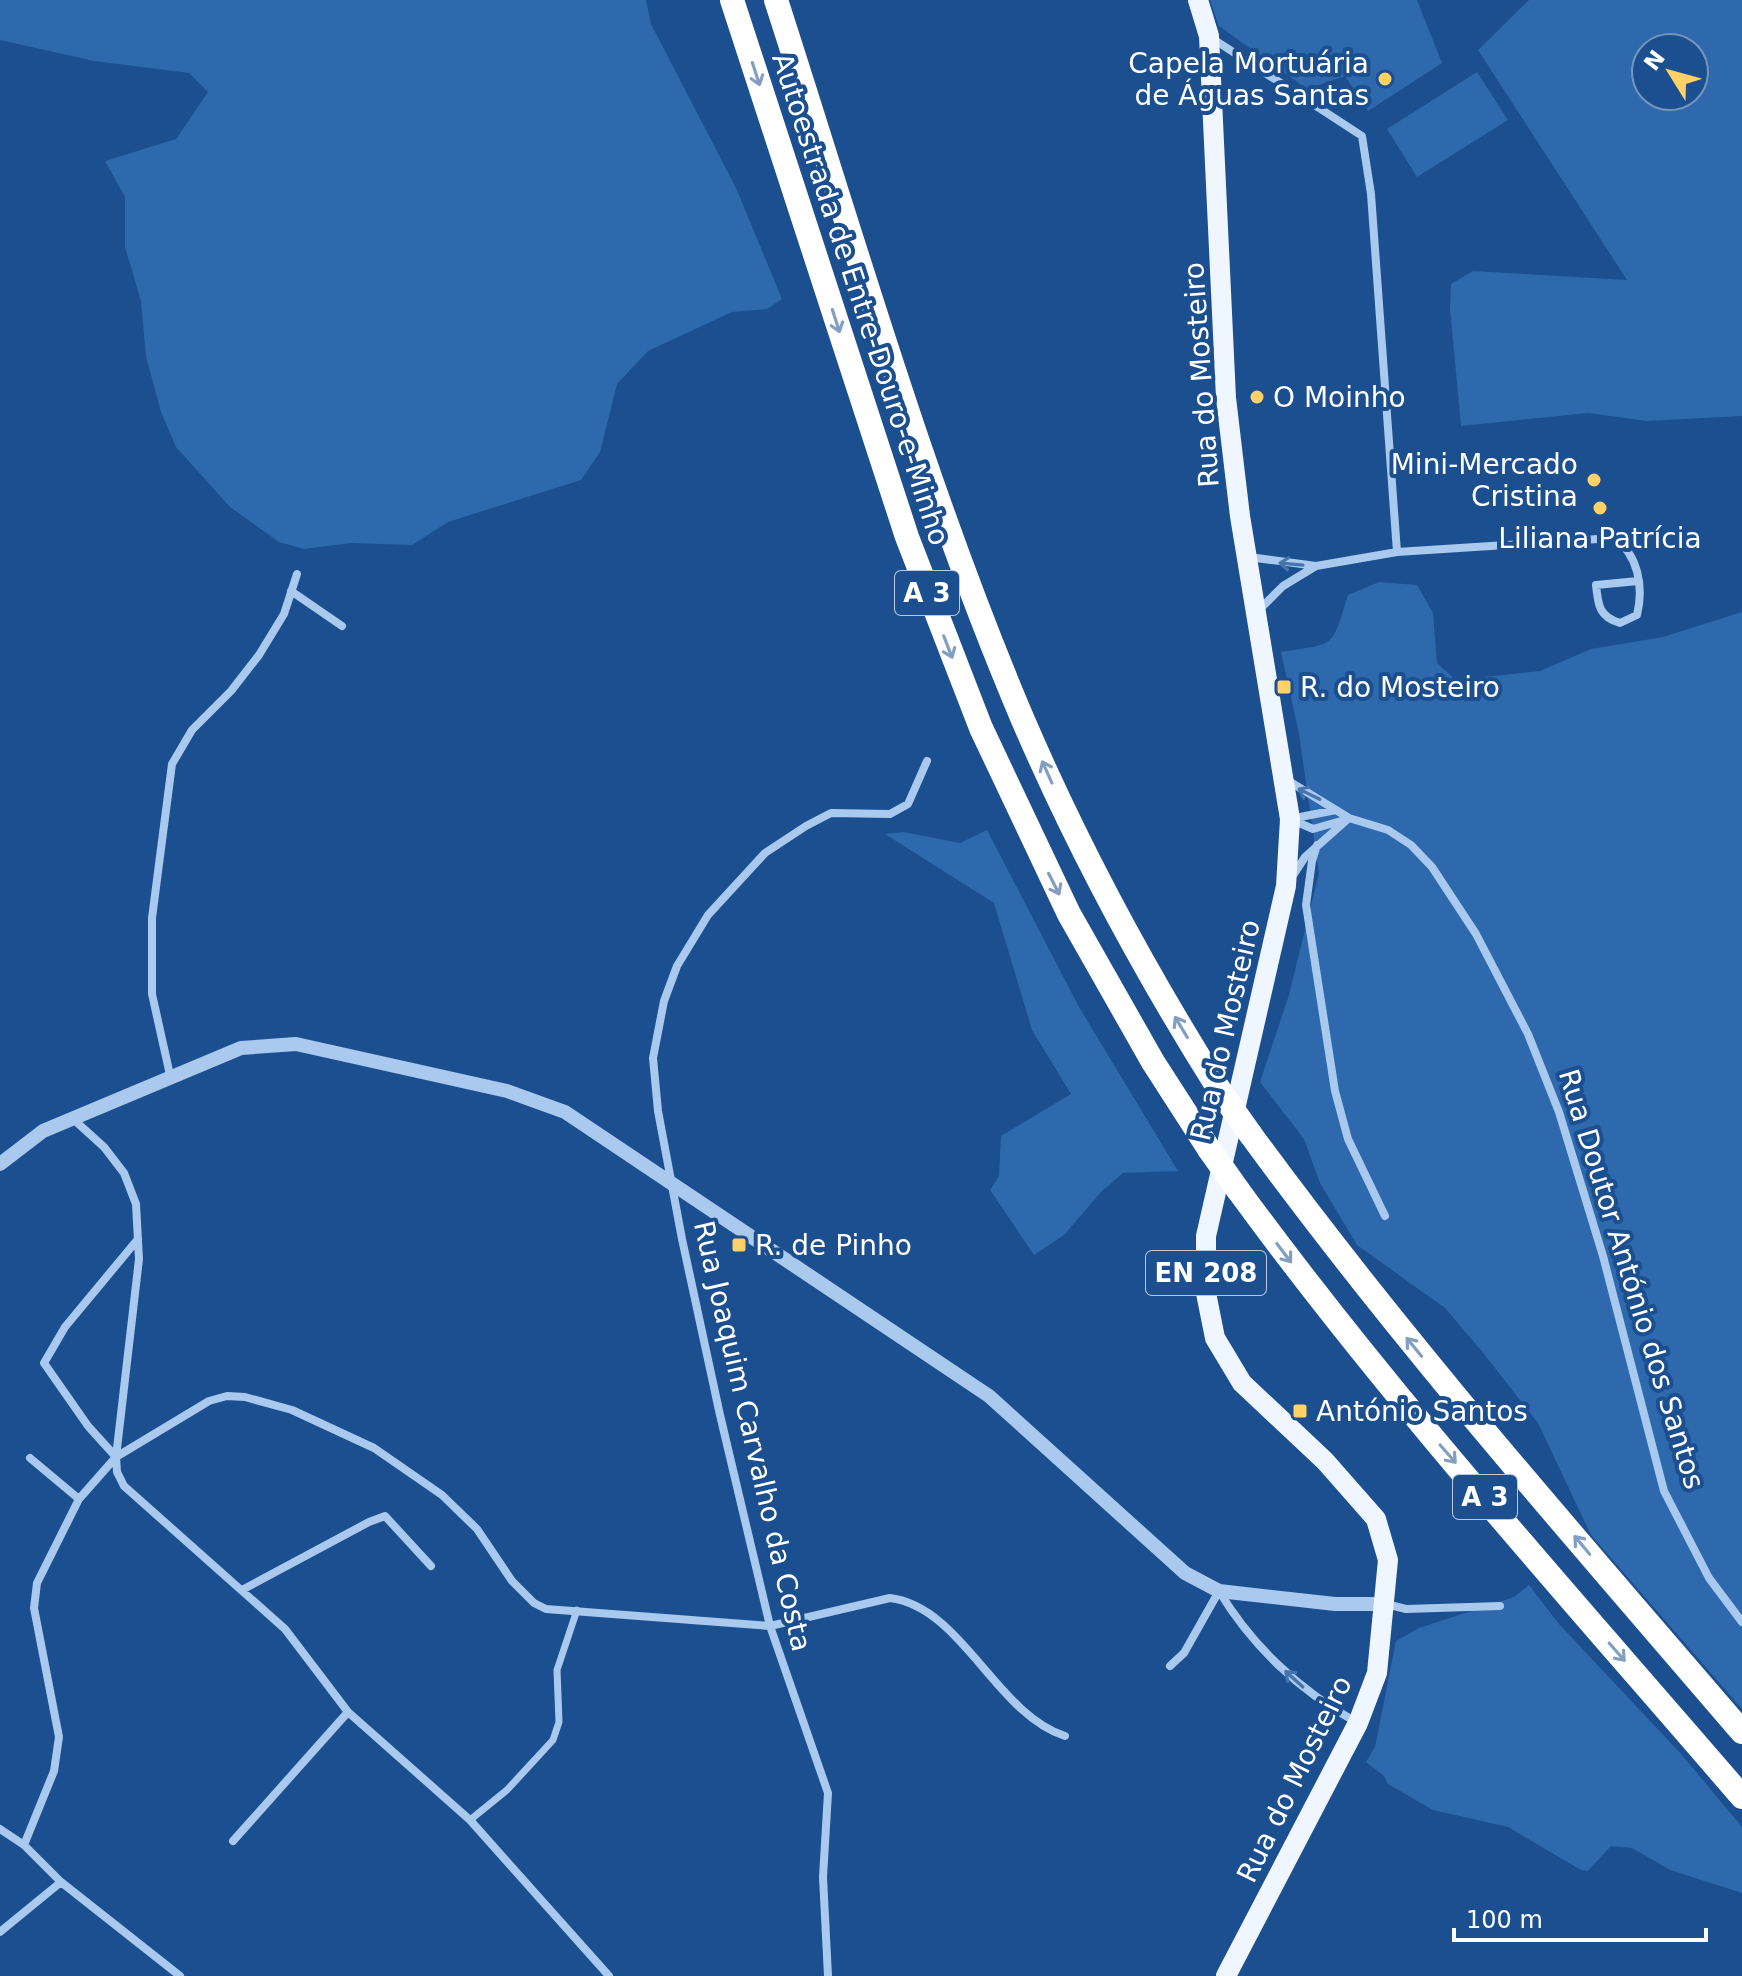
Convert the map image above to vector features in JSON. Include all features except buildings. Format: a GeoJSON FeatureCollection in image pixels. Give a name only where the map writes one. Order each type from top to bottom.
{"type":"FeatureCollection","features":[{"type":"Feature","properties":{"kind":"highway","name":"Autoestrada de Entre-Douro-e-Minho"},"geometry":{"type":"LineString","coordinates":[[732,0],[907,537],[975,716],[1069,914],[1153,1062],[1209,1149],[1308,1285],[1416,1417],[1742,1797]]}},
{"type":"Feature","properties":{"kind":"highway","name":"Autoestrada de Entre-Douro-e-Minho"},"geometry":{"type":"LineString","coordinates":[[776,0],[917,432],[1001,667],[1087,856],[1144,966],[1222,1094],[1334,1248],[1441,1381],[1742,1732]]}},
{"type":"Feature","properties":{"kind":"main road","name":"Rua do Mosteiro"},"geometry":{"type":"LineString","coordinates":[[1198,0],[1209,36],[1226,398],[1247,557],[1290,819],[1286,886],[1206,1236],[1206,1293],[1215,1338],[1242,1383],[1325,1461],[1376,1519],[1388,1560],[1377,1673],[1358,1723],[1226,1976]]}},
{"type":"Feature","properties":{"kind":"street"},"geometry":{"type":"LineString","coordinates":[[1209,36],[1358,130],[1368,161],[1397,552]]}},
{"type":"Feature","properties":{"kind":"street"},"geometry":{"type":"LineString","coordinates":[[1247,557],[1316,566],[1397,552],[1614,538],[1633,557],[1638,581],[1641,598],[1637,615],[1620,623],[1604,616],[1598,609],[1596,585],[1638,581]]}},
{"type":"Feature","properties":{"kind":"street"},"geometry":{"type":"LineString","coordinates":[[1257,613],[1283,586],[1316,566]]}},
{"type":"Feature","properties":{"kind":"street"},"geometry":{"type":"LineString","coordinates":[[170,1075],[152,994],[152,918],[172,764],[192,730],[231,691],[259,655],[284,614],[297,574]]}},
{"type":"Feature","properties":{"kind":"street"},"geometry":{"type":"LineString","coordinates":[[291,591],[342,626]]}},
{"type":"Feature","properties":{"kind":"street","name":"Rua Joaquim Carvalho da Costa"},"geometry":{"type":"LineString","coordinates":[[828,1976],[823,1877],[828,1793],[770,1626],[720,1415],[658,1111],[653,1058],[664,1001],[684,953],[708,915],[765,853],[831,813],[890,814],[908,804],[917,791],[927,761]]}},
{"type":"Feature","properties":{"kind":"street","name":"Rua Doutor António dos Santos"},"geometry":{"type":"LineString","coordinates":[[1283,777],[1349,818],[1388,830],[1411,845],[1432,867],[1476,934],[1528,1034],[1559,1112],[1603,1256],[1664,1491],[1709,1578],[1742,1622]]}},
{"type":"Feature","properties":{"kind":"street"},"geometry":{"type":"LineString","coordinates":[[1290,819],[1336,810]]}},
{"type":"Feature","properties":{"kind":"street"},"geometry":{"type":"LineString","coordinates":[[1290,819],[1313,829],[1349,818]]}},
{"type":"Feature","properties":{"kind":"street"},"geometry":{"type":"LineString","coordinates":[[1286,886],[1317,845],[1349,818]]}},
{"type":"Feature","properties":{"kind":"street"},"geometry":{"type":"LineString","coordinates":[[1317,845],[1306,905],[1335,1091],[1348,1139],[1385,1216]]}},
{"type":"Feature","properties":{"kind":"street"},"geometry":{"type":"LineString","coordinates":[[0,1164],[43,1131],[71,1117],[241,1048],[296,1044],[507,1091],[565,1112],[989,1396],[1185,1573],[1219,1591],[1335,1604],[1385,1604],[1406,1609],[1500,1606]]}},
{"type":"Feature","properties":{"kind":"street"},"geometry":{"type":"LineString","coordinates":[[71,1117],[104,1147],[124,1173],[136,1204],[139,1259],[116,1457],[117,1472],[124,1486],[285,1629],[348,1712],[470,1820],[609,1976]]}},
{"type":"Feature","properties":{"kind":"street"},"geometry":{"type":"LineString","coordinates":[[116,1457],[88,1426],[44,1363],[65,1327],[138,1239]]}},
{"type":"Feature","properties":{"kind":"street"},"geometry":{"type":"LineString","coordinates":[[24,1845],[54,1771],[59,1737],[34,1608],[37,1583],[79,1499],[116,1457],[218,1398],[245,1397],[292,1410],[374,1448],[442,1495],[477,1529],[512,1581],[534,1603],[546,1609],[770,1626],[890,1598],[909,1600],[926,1609],[1010,1696],[1051,1731],[1065,1736]]}},
{"type":"Feature","properties":{"kind":"street"},"geometry":{"type":"LineString","coordinates":[[30,1458],[79,1499]]}},
{"type":"Feature","properties":{"kind":"street"},"geometry":{"type":"LineString","coordinates":[[242,1590],[385,1516],[431,1566]]}},
{"type":"Feature","properties":{"kind":"street"},"geometry":{"type":"LineString","coordinates":[[1170,1666],[1184,1653],[1219,1591]]}},
{"type":"Feature","properties":{"kind":"street"},"geometry":{"type":"LineString","coordinates":[[1219,1591],[1237,1621],[1279,1665],[1321,1703],[1358,1723]]}},
{"type":"Feature","properties":{"kind":"street"},"geometry":{"type":"LineString","coordinates":[[470,1820],[507,1790],[553,1740],[559,1722],[557,1670],[577,1610]]}},
{"type":"Feature","properties":{"kind":"street"},"geometry":{"type":"LineString","coordinates":[[233,1841],[348,1712]]}},
{"type":"Feature","properties":{"kind":"street"},"geometry":{"type":"LineString","coordinates":[[0,1829],[24,1845],[61,1882],[180,1976]]}},
{"type":"Feature","properties":{"kind":"street"},"geometry":{"type":"LineString","coordinates":[[0,1932],[61,1882]]}},
{"type":"Feature","properties":{"kind":"shaded area"},"geometry":{"type":"Polygon","coordinates":[[[0,0],[646,0],[651,24],[736,188],[782,299],[767,309],[732,312],[648,351],[617,384],[600,452],[581,480],[448,522],[412,545],[351,543],[304,549],[279,542],[230,507],[176,447],[161,412],[146,356],[141,301],[125,247],[125,197],[105,161],[176,139],[208,92],[189,73],[94,61],[0,40],[0,0]]]}},
{"type":"Feature","properties":{"kind":"shaded area"},"geometry":{"type":"Polygon","coordinates":[[[1210,0],[1417,0],[1442,63],[1368,111],[1345,76],[1307,89],[1219,26],[1210,0]]]}},
{"type":"Feature","properties":{"kind":"shaded area"},"geometry":{"type":"Polygon","coordinates":[[[1529,0],[1742,0],[1742,416],[1647,421],[1588,413],[1461,426],[1450,308],[1451,284],[1473,271],[1627,280],[1478,50],[1529,0]]]}},
{"type":"Feature","properties":{"kind":"shaded area"},"geometry":{"type":"Polygon","coordinates":[[[1477,72],[1508,120],[1417,177],[1387,129],[1477,72]]]}},
{"type":"Feature","properties":{"kind":"shaded area"},"geometry":{"type":"Polygon","coordinates":[[[1379,582],[1417,585],[1433,613],[1437,663],[1456,680],[1540,671],[1591,649],[1663,637],[1742,612],[1742,1709],[1591,1535],[1538,1423],[1484,1354],[1445,1308],[1357,1245],[1320,1183],[1304,1139],[1260,1082],[1289,995],[1319,873],[1299,734],[1281,652],[1313,647],[1329,640],[1338,625],[1348,595],[1379,582]]]}},
{"type":"Feature","properties":{"kind":"shaded area"},"geometry":{"type":"Polygon","coordinates":[[[987,830],[1079,1007],[1178,1171],[1123,1173],[1101,1192],[1064,1235],[1034,1255],[990,1190],[999,1176],[1001,1136],[1071,1094],[1032,1030],[994,903],[885,834],[903,832],[960,843],[987,830]]]}},
{"type":"Feature","properties":{"kind":"shaded area"},"geometry":{"type":"Polygon","coordinates":[[[1529,1585],[1559,1624],[1682,1755],[1742,1827],[1742,1893],[1670,1870],[1632,1848],[1611,1846],[1588,1871],[1581,1870],[1508,1827],[1433,1810],[1388,1784],[1384,1776],[1366,1762],[1375,1747],[1396,1641],[1419,1628],[1514,1597],[1529,1585]]]}},
{"type":"Feature","properties":{"kind":"place","name":"Capela Mortuária de Águas Santas"},"geometry":{"type":"Point","coordinates":[1385,79]}},
{"type":"Feature","properties":{"kind":"place","name":"O Moinho"},"geometry":{"type":"Point","coordinates":[1257,397]}},
{"type":"Feature","properties":{"kind":"place","name":"Mini-Mercado Cristina"},"geometry":{"type":"Point","coordinates":[1594,480]}},
{"type":"Feature","properties":{"kind":"place","name":"Liliana Patrícia"},"geometry":{"type":"Point","coordinates":[1600,508]}},
{"type":"Feature","properties":{"kind":"place","name":"R. do Mosteiro"},"geometry":{"type":"Point","coordinates":[1284,687]}},
{"type":"Feature","properties":{"kind":"place","name":"R. de Pinho"},"geometry":{"type":"Point","coordinates":[739,1245]}},
{"type":"Feature","properties":{"kind":"place","name":"António Santos"},"geometry":{"type":"Point","coordinates":[1300,1411]}}]}
